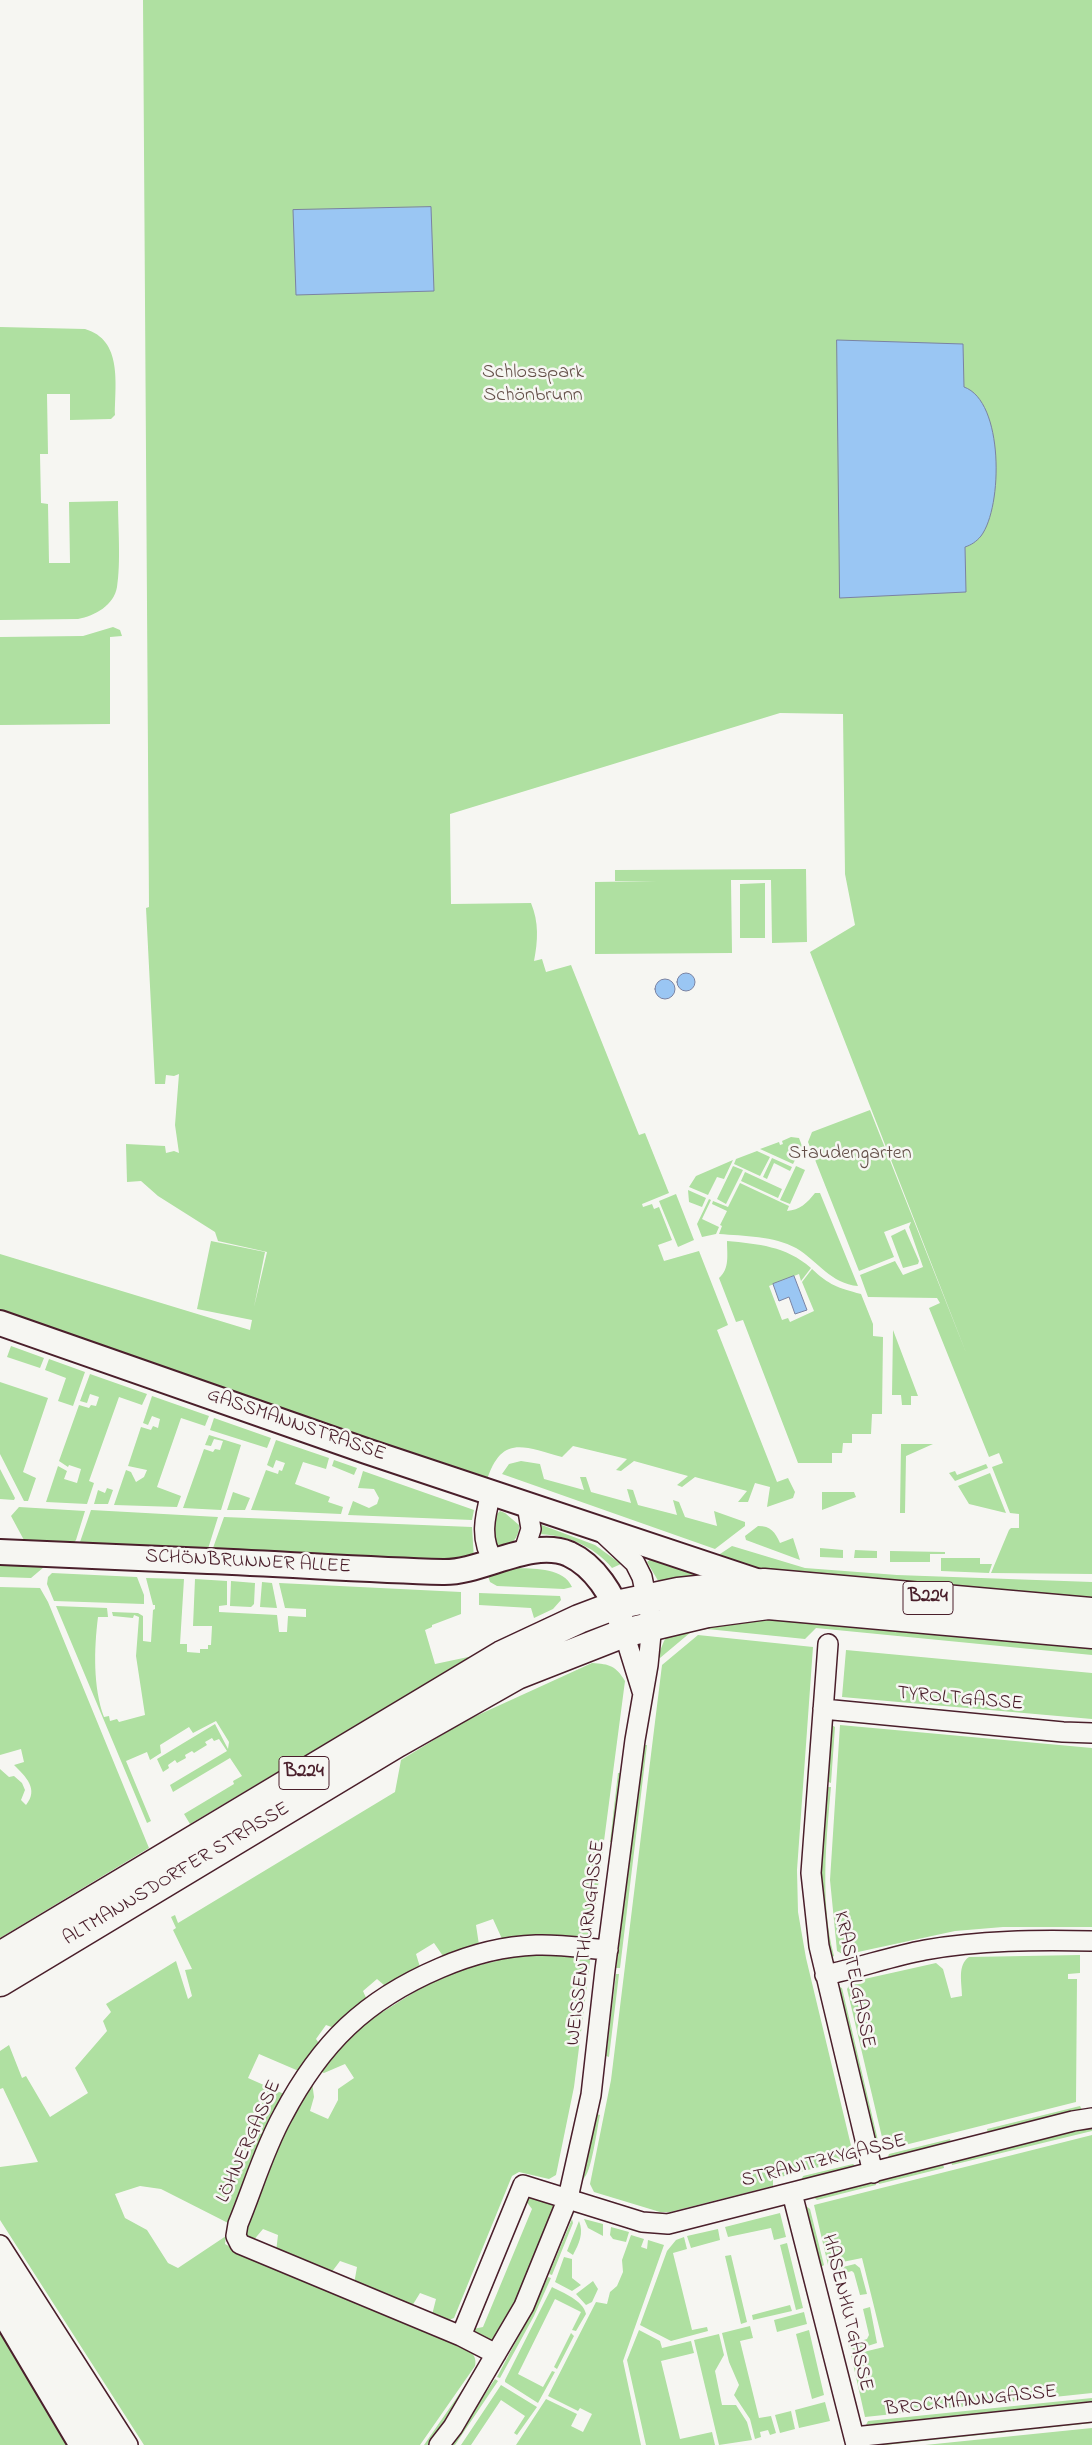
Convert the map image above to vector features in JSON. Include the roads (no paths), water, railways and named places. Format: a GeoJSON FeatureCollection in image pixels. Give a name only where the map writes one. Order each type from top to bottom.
{"type":"FeatureCollection","features":[{"type":"Feature","properties":{"kind":"main road","name":"ALTMANNSDORFER STRASSE"},"geometry":{"type":"LineString","coordinates":[[0,1956],[502,1655],[579,1618],[616,1605],[646,1598],[704,1589],[766,1594]]}},
{"type":"Feature","properties":{"kind":"main road","name":"ALTMANNSDORFER STRASSE"},"geometry":{"type":"LineString","coordinates":[[0,1982],[397,1743],[516,1675],[624,1632],[652,1624],[708,1613],[766,1594]]}},
{"type":"Feature","properties":{"kind":"main road","name":"B224"},"geometry":{"type":"LineString","coordinates":[[766,1594],[1092,1612]]}},
{"type":"Feature","properties":{"kind":"main road","name":"B224"},"geometry":{"type":"LineString","coordinates":[[766,1594],[1092,1634]]}},
{"type":"Feature","properties":{"kind":"main road"},"geometry":{"type":"LineString","coordinates":[[0,2273],[110,2445]]}},
{"type":"Feature","properties":{"kind":"main road"},"geometry":{"type":"LineString","coordinates":[[0,2304],[83,2445]]}},
{"type":"Feature","properties":{"kind":"street","name":"GASSMANNSTRASSE"},"geometry":{"type":"LineString","coordinates":[[0,1323],[366,1452],[593,1527],[766,1594]]}},
{"type":"Feature","properties":{"kind":"street"},"geometry":{"type":"LineString","coordinates":[[491,1493],[484,1529],[485,1540],[494,1561]]}},
{"type":"Feature","properties":{"kind":"street"},"geometry":{"type":"LineString","coordinates":[[523,1554],[531,1529],[527,1505]]}},
{"type":"Feature","properties":{"kind":"street","name":"GASSMANNSTRASSE"},"geometry":{"type":"LineString","coordinates":[[593,1527],[610,1538],[634,1560],[642,1577],[646,1598]]}},
{"type":"Feature","properties":{"kind":"street","name":"SCHÖNBRUNNER ALLEE"},"geometry":{"type":"LineString","coordinates":[[0,1552],[448,1572],[523,1554],[550,1550],[569,1554],[585,1564],[600,1579],[616,1605],[624,1632]]}},
{"type":"Feature","properties":{"kind":"street","name":"WEISSENTHURNGASSE"},"geometry":{"type":"LineString","coordinates":[[439,2445],[453,2427],[524,2306],[568,2198],[591,2094],[608,1950],[648,1666],[652,1624],[646,1598]]}},
{"type":"Feature","properties":{"kind":"street","name":"WEISSENTHURNGASSE"},"geometry":{"type":"LineString","coordinates":[[624,1632],[643,1693]]}},
{"type":"Feature","properties":{"kind":"street","name":"KRASTELGASSE"},"geometry":{"type":"LineString","coordinates":[[828,1644],[811,1873],[819,1946],[873,2173]]}},
{"type":"Feature","properties":{"kind":"street","name":"TYROLTGASSE"},"geometry":{"type":"LineString","coordinates":[[823,1709],[1063,1732],[1092,1733]]}},
{"type":"Feature","properties":{"kind":"street"},"geometry":{"type":"LineString","coordinates":[[825,1975],[951,1946],[1006,1941],[1092,1940]]}},
{"type":"Feature","properties":{"kind":"street","name":"LÖHNERGASSE"},"geometry":{"type":"LineString","coordinates":[[461,2336],[240,2244],[236,2236],[238,2224],[282,2116],[302,2081],[347,2026],[380,1998],[457,1960],[506,1948],[562,1945],[608,1950]]}},
{"type":"Feature","properties":{"kind":"street","name":"STRANITZKYGASSE"},"geometry":{"type":"LineString","coordinates":[[461,2336],[523,2185],[642,2222],[668,2224],[1073,2121],[1092,2118]]}},
{"type":"Feature","properties":{"kind":"street","name":"HASENHUTGASSE"},"geometry":{"type":"LineString","coordinates":[[792,2193],[855,2441]]}},
{"type":"Feature","properties":{"kind":"street"},"geometry":{"type":"LineString","coordinates":[[0,2245],[128,2445]]}},
{"type":"Feature","properties":{"kind":"street"},"geometry":{"type":"LineString","coordinates":[[461,2336],[496,2354]]}},
{"type":"Feature","properties":{"kind":"street","name":"BROCKMANNGASSE"},"geometry":{"type":"LineString","coordinates":[[855,2441],[1092,2412]]}},
{"type":"Feature","properties":{"kind":"water"},"geometry":{"type":"Polygon","coordinates":[[[431,207],[434,291],[296,295],[293,210],[431,207]]]}},
{"type":"Feature","properties":{"kind":"water"},"geometry":{"type":"Polygon","coordinates":[[[837,340],[963,344],[964,387],[977,396],[987,412],[993,433],[996,456],[996,480],[988,522],[981,536],[965,547],[966,592],[840,598],[837,340]]]}},
{"type":"Feature","properties":{"kind":"water"},"geometry":{"type":"Polygon","coordinates":[[[686,973],[692,976],[695,982],[692,988],[686,991],[680,988],[677,982],[680,976],[686,973]]]}},
{"type":"Feature","properties":{"kind":"water"},"geometry":{"type":"Polygon","coordinates":[[[665,979],[672,982],[675,989],[672,996],[665,999],[658,996],[655,989],[658,982],[665,979]]]}},
{"type":"Feature","properties":{"kind":"water"},"geometry":{"type":"Polygon","coordinates":[[[794,1276],[807,1310],[795,1314],[789,1297],[779,1301],[773,1284],[794,1276]]]}},
{"type":"Feature","properties":{"kind":"park label","name":"Schlosspark Schönbrunn"},"geometry":{"type":"Point","coordinates":[533,386]}},
{"type":"Feature","properties":{"kind":"park label","name":"Staudengarten"},"geometry":{"type":"Point","coordinates":[850,1155]}}]}
